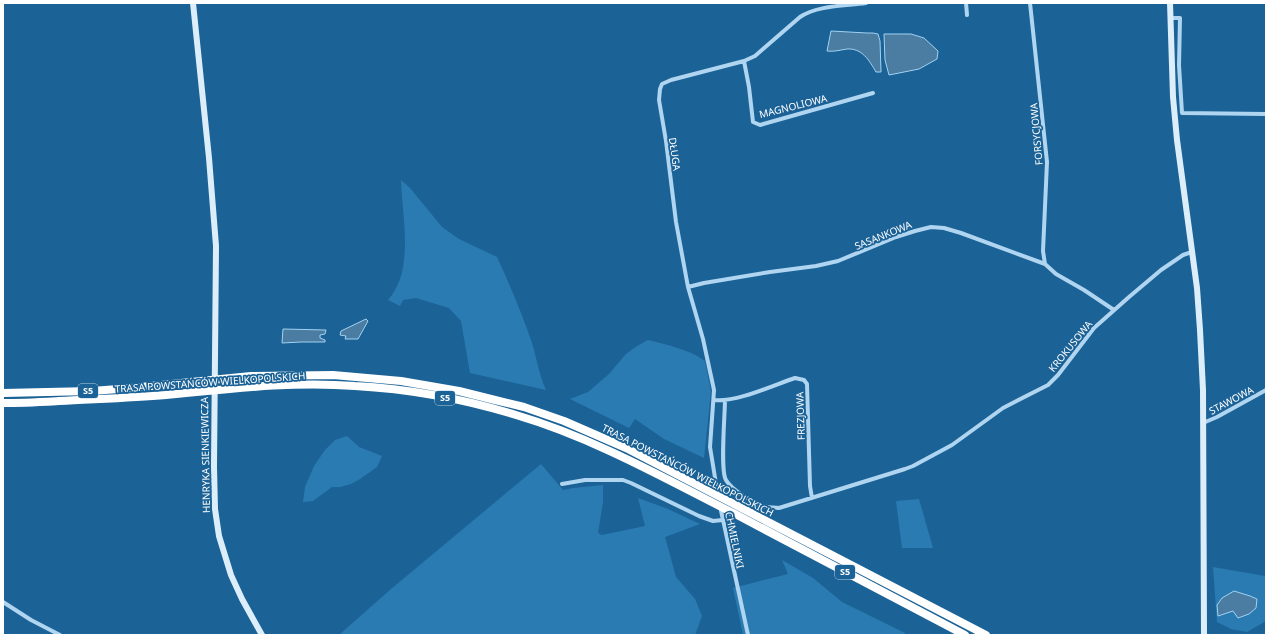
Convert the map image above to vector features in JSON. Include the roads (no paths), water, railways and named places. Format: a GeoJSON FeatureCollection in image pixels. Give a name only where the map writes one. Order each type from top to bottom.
{"type":"FeatureCollection","features":[{"type":"Feature","properties":{"kind":"highway","name":"TRASA POWSTAŃCÓW WIELKOPOLSKICH"},"geometry":{"type":"LineString","coordinates":[[3,393],[92,391],[251,376],[333,374],[431,385],[488,398],[564,421],[626,448],[986,635]]}},
{"type":"Feature","properties":{"kind":"highway","name":"TRASA POWSTAŃCÓW WIELKOPOLSKICH"},"geometry":{"type":"LineString","coordinates":[[3,403],[109,399],[276,385],[307,384],[392,389],[461,401],[516,415],[552,427],[608,450],[708,500],[965,635]]}},
{"type":"Feature","properties":{"kind":"street","name":"HENRYKA SIENKIEWICZA"},"geometry":{"type":"LineString","coordinates":[[193,3],[215,227],[216,290],[214,495],[219,536],[230,575],[262,635]]}},
{"type":"Feature","properties":{"kind":"street","name":"DŁUGA"},"geometry":{"type":"LineString","coordinates":[[710,447],[714,400],[712,373],[688,288],[676,222],[659,100],[660,89],[662,84],[671,80],[744,61],[755,56],[800,17],[808,12],[825,8],[866,3]]}},
{"type":"Feature","properties":{"kind":"street"},"geometry":{"type":"LineString","coordinates":[[966,3],[967,15]]}},
{"type":"Feature","properties":{"kind":"street","name":"FORSYCJOWA"},"geometry":{"type":"LineString","coordinates":[[1030,3],[1047,162],[1043,251],[1045,264]]}},
{"type":"Feature","properties":{"kind":"street"},"geometry":{"type":"LineString","coordinates":[[1170,3],[1173,97],[1200,330],[1203,423],[1204,635]]}},
{"type":"Feature","properties":{"kind":"street"},"geometry":{"type":"LineString","coordinates":[[1170,18],[1180,18],[1179,65],[1182,113],[1266,114]]}},
{"type":"Feature","properties":{"kind":"street","name":"MAGNOLIOWA"},"geometry":{"type":"LineString","coordinates":[[744,61],[753,122],[760,125],[873,93]]}},
{"type":"Feature","properties":{"kind":"street","name":"SASANKOWA"},"geometry":{"type":"LineString","coordinates":[[688,288],[704,283],[816,266],[838,261],[896,237],[931,227],[952,230],[1045,264],[1056,274],[1114,310]]}},
{"type":"Feature","properties":{"kind":"street","name":"KROKUSOWA"},"geometry":{"type":"LineString","coordinates":[[725,400],[723,455],[725,479],[734,490],[766,507],[779,508],[840,488],[905,470],[952,445],[1003,408],[1048,385],[1058,375],[1094,328],[1161,270],[1192,252]]}},
{"type":"Feature","properties":{"kind":"street","name":"FREZJOWA"},"geometry":{"type":"LineString","coordinates":[[714,400],[725,400],[742,396],[795,378],[804,380],[807,384],[810,486],[812,498]]}},
{"type":"Feature","properties":{"kind":"street","name":"STAWOWA"},"geometry":{"type":"LineString","coordinates":[[1203,423],[1266,390]]}},
{"type":"Feature","properties":{"kind":"street","name":"CHMIELNIKI"},"geometry":{"type":"LineString","coordinates":[[710,447],[716,487],[748,635]]}},
{"type":"Feature","properties":{"kind":"street"},"geometry":{"type":"LineString","coordinates":[[562,484],[585,480],[623,480],[699,516],[713,520],[723,520]]}},
{"type":"Feature","properties":{"kind":"street"},"geometry":{"type":"LineString","coordinates":[[3,602],[31,620],[60,635]]}}]}
